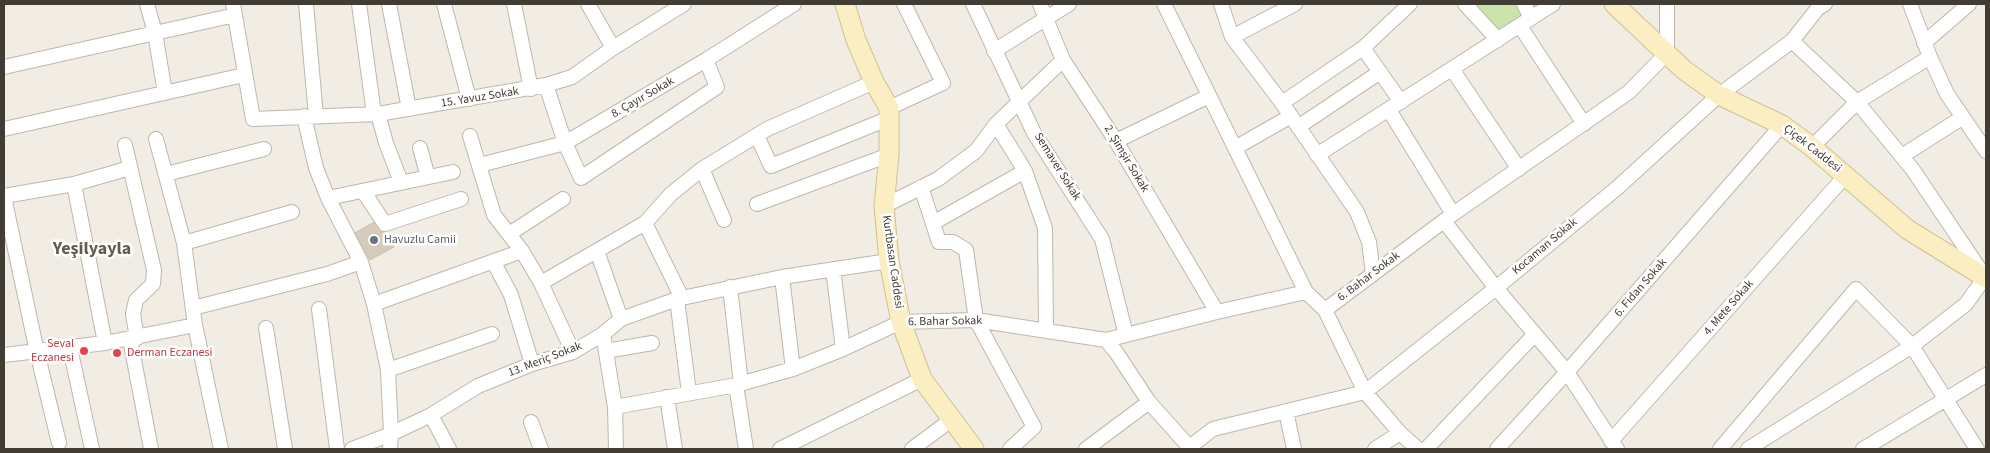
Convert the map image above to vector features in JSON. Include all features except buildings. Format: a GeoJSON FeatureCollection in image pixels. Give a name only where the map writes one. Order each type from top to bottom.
{"type":"FeatureCollection","features":[{"type":"Feature","properties":{"kind":"main road"},"geometry":{"type":"LineString","coordinates":[[845,4],[856,40],[889,113]]}},
{"type":"Feature","properties":{"kind":"main road","name":"Çiçek Caddesi"},"geometry":{"type":"LineString","coordinates":[[1614,4],[1684,70],[1719,95],[1782,125],[1846,175],[1907,228],[1986,278]]}},
{"type":"Feature","properties":{"kind":"main road","name":"Kurtbasan Caddesi"},"geometry":{"type":"LineString","coordinates":[[889,113],[884,206],[890,261],[901,322],[922,379],[974,449]]}},
{"type":"Feature","properties":{"kind":"street"},"geometry":{"type":"LineString","coordinates":[[147,4],[155,33],[165,93]]}},
{"type":"Feature","properties":{"kind":"street"},"geometry":{"type":"LineString","coordinates":[[306,4],[310,116],[316,168],[328,198],[361,262],[374,304],[388,370],[390,449]]}},
{"type":"Feature","properties":{"kind":"street"},"geometry":{"type":"LineString","coordinates":[[359,4],[376,114],[401,182]]}},
{"type":"Feature","properties":{"kind":"street"},"geometry":{"type":"LineString","coordinates":[[388,4],[409,109]]}},
{"type":"Feature","properties":{"kind":"street"},"geometry":{"type":"LineString","coordinates":[[444,4],[469,99]]}},
{"type":"Feature","properties":{"kind":"street"},"geometry":{"type":"LineString","coordinates":[[514,4],[531,89]]}},
{"type":"Feature","properties":{"kind":"street"},"geometry":{"type":"LineString","coordinates":[[588,4],[613,48]]}},
{"type":"Feature","properties":{"kind":"street","name":"15. Yavuz Sokak"},"geometry":{"type":"LineString","coordinates":[[244,75],[253,119],[376,114],[409,109],[531,89],[572,77],[613,48],[684,4]]}},
{"type":"Feature","properties":{"kind":"street","name":"8. Çayır Sokak"},"geometry":{"type":"LineString","coordinates":[[480,165],[566,143],[706,60],[794,4]]}},
{"type":"Feature","properties":{"kind":"street"},"geometry":{"type":"LineString","coordinates":[[757,136],[771,166],[889,113],[943,83],[904,4]]}},
{"type":"Feature","properties":{"kind":"street","name":"Semaver Sokak"},"geometry":{"type":"LineString","coordinates":[[973,4],[1034,133],[1102,239],[1126,335]]}},
{"type":"Feature","properties":{"kind":"street","name":"2. Şimşir Sokak"},"geometry":{"type":"LineString","coordinates":[[1040,4],[1062,60],[1116,141],[1217,312]]}},
{"type":"Feature","properties":{"kind":"street"},"geometry":{"type":"LineString","coordinates":[[994,51],[1069,4]]}},
{"type":"Feature","properties":{"kind":"street"},"geometry":{"type":"LineString","coordinates":[[1164,4],[1306,292]]}},
{"type":"Feature","properties":{"kind":"street"},"geometry":{"type":"LineString","coordinates":[[1220,4],[1232,37],[1282,103],[1356,212],[1369,242],[1373,274]]}},
{"type":"Feature","properties":{"kind":"street"},"geometry":{"type":"LineString","coordinates":[[1232,37],[1295,4]]}},
{"type":"Feature","properties":{"kind":"street"},"geometry":{"type":"LineString","coordinates":[[1282,103],[1363,48],[1410,4]]}},
{"type":"Feature","properties":{"kind":"street"},"geometry":{"type":"LineString","coordinates":[[1466,4],[1498,40]]}},
{"type":"Feature","properties":{"kind":"street"},"geometry":{"type":"LineString","coordinates":[[1524,4],[1525,22],[1584,124]]}},
{"type":"Feature","properties":{"kind":"street"},"geometry":{"type":"LineString","coordinates":[[1317,155],[1553,4]]}},
{"type":"Feature","properties":{"kind":"street"},"geometry":{"type":"LineString","coordinates":[[1666,53],[1668,4]]}},
{"type":"Feature","properties":{"kind":"street","name":"Kocaman Sokak"},"geometry":{"type":"LineString","coordinates":[[1365,392],[1496,288],[1617,188],[1719,95],[1792,42],[1818,8],[1825,4]]}},
{"type":"Feature","properties":{"kind":"street"},"geometry":{"type":"LineString","coordinates":[[1910,4],[1924,43],[1948,94],[1986,151]]}},
{"type":"Feature","properties":{"kind":"street"},"geometry":{"type":"LineString","coordinates":[[1924,43],[1969,4]]}},
{"type":"Feature","properties":{"kind":"street"},"geometry":{"type":"LineString","coordinates":[[4,67],[155,33],[234,10],[244,75],[4,127]]}},
{"type":"Feature","properties":{"kind":"street"},"geometry":{"type":"LineString","coordinates":[[1748,449],[1912,346],[1966,304],[1986,278],[1902,156],[1857,102],[1792,42]]}},
{"type":"Feature","properties":{"kind":"street"},"geometry":{"type":"LineString","coordinates":[[1363,48],[1400,102]]}},
{"type":"Feature","properties":{"kind":"street","name":"6. Bahar Sokak"},"geometry":{"type":"LineString","coordinates":[[901,322],[976,320],[1106,340],[1306,292],[1325,310],[1448,217],[1629,92],[1666,53]]}},
{"type":"Feature","properties":{"kind":"street"},"geometry":{"type":"LineString","coordinates":[[1812,147],[1857,102],[1930,57]]}},
{"type":"Feature","properties":{"kind":"street"},"geometry":{"type":"LineString","coordinates":[[546,86],[566,143],[581,178],[717,87],[706,60]]}},
{"type":"Feature","properties":{"kind":"street"},"geometry":{"type":"LineString","coordinates":[[884,206],[938,179],[976,151],[996,124],[1062,60]]}},
{"type":"Feature","properties":{"kind":"street"},"geometry":{"type":"LineString","coordinates":[[1452,69],[1519,169]]}},
{"type":"Feature","properties":{"kind":"street"},"geometry":{"type":"LineString","coordinates":[[1236,148],[1294,121],[1380,72]]}},
{"type":"Feature","properties":{"kind":"street"},"geometry":{"type":"LineString","coordinates":[[541,283],[645,223],[670,194],[702,169],[767,129],[874,82]]}},
{"type":"Feature","properties":{"kind":"street"},"geometry":{"type":"LineString","coordinates":[[1116,141],[1209,96]]}},
{"type":"Feature","properties":{"kind":"street"},"geometry":{"type":"LineString","coordinates":[[1389,110],[1448,217],[1496,288],[1568,372],[1614,445]]}},
{"type":"Feature","properties":{"kind":"street"},"geometry":{"type":"LineString","coordinates":[[1902,156],[1963,117]]}},
{"type":"Feature","properties":{"kind":"street"},"geometry":{"type":"LineString","coordinates":[[996,124],[1025,171],[1045,228],[1046,330]]}},
{"type":"Feature","properties":{"kind":"street","name":"6. Fidan Sokak"},"geometry":{"type":"LineString","coordinates":[[1497,449],[1568,372],[1782,125]]}},
{"type":"Feature","properties":{"kind":"street"},"geometry":{"type":"LineString","coordinates":[[470,136],[494,215],[522,251],[541,283],[573,352]]}},
{"type":"Feature","properties":{"kind":"street"},"geometry":{"type":"LineString","coordinates":[[156,139],[184,243],[195,325],[221,449]]}},
{"type":"Feature","properties":{"kind":"street"},"geometry":{"type":"LineString","coordinates":[[126,145],[154,270],[153,284],[136,300],[133,314],[133,338],[152,449]]}},
{"type":"Feature","properties":{"kind":"street"},"geometry":{"type":"LineString","coordinates":[[420,148],[428,177]]}},
{"type":"Feature","properties":{"kind":"street"},"geometry":{"type":"LineString","coordinates":[[166,174],[264,149]]}},
{"type":"Feature","properties":{"kind":"street"},"geometry":{"type":"LineString","coordinates":[[757,204],[888,155]]}},
{"type":"Feature","properties":{"kind":"street"},"geometry":{"type":"LineString","coordinates":[[59,443],[37,352],[10,254],[4,196],[74,184],[130,168]]}},
{"type":"Feature","properties":{"kind":"street"},"geometry":{"type":"LineString","coordinates":[[702,169],[724,220]]}},
{"type":"Feature","properties":{"kind":"street"},"geometry":{"type":"LineString","coordinates":[[933,223],[1025,171]]}},
{"type":"Feature","properties":{"kind":"street"},"geometry":{"type":"LineString","coordinates":[[328,198],[452,172]]}},
{"type":"Feature","properties":{"kind":"street","name":"4. Mete Sokak"},"geometry":{"type":"LineString","coordinates":[[1614,445],[1846,175]]}},
{"type":"Feature","properties":{"kind":"street"},"geometry":{"type":"LineString","coordinates":[[74,184],[104,343]]}},
{"type":"Feature","properties":{"kind":"street"},"geometry":{"type":"LineString","coordinates":[[921,188],[939,242],[953,242],[966,250],[976,320],[1034,427],[1010,449]]}},
{"type":"Feature","properties":{"kind":"street"},"geometry":{"type":"LineString","coordinates":[[363,191],[385,224],[461,200]]}},
{"type":"Feature","properties":{"kind":"street"},"geometry":{"type":"LineString","coordinates":[[509,234],[563,199]]}},
{"type":"Feature","properties":{"kind":"street"},"geometry":{"type":"LineString","coordinates":[[184,243],[292,212]]}},
{"type":"Feature","properties":{"kind":"street"},"geometry":{"type":"LineString","coordinates":[[645,223],[680,298],[688,393]]}},
{"type":"Feature","properties":{"kind":"street"},"geometry":{"type":"LineString","coordinates":[[597,250],[621,319]]}},
{"type":"Feature","properties":{"kind":"street"},"geometry":{"type":"LineString","coordinates":[[374,304],[522,251]]}},
{"type":"Feature","properties":{"kind":"street"},"geometry":{"type":"LineString","coordinates":[[493,261],[511,296],[532,364]]}},
{"type":"Feature","properties":{"kind":"street","name":"13. Meriç Sokak"},"geometry":{"type":"LineString","coordinates":[[352,449],[391,434],[431,415],[478,386],[532,364],[573,352],[603,334],[621,319],[680,298],[782,277],[890,261]]}},
{"type":"Feature","properties":{"kind":"street"},"geometry":{"type":"LineString","coordinates":[[193,308],[327,274],[361,262]]}},
{"type":"Feature","properties":{"kind":"street"},"geometry":{"type":"LineString","coordinates":[[834,269],[843,349]]}},
{"type":"Feature","properties":{"kind":"street"},"geometry":{"type":"LineString","coordinates":[[782,277],[793,369]]}},
{"type":"Feature","properties":{"kind":"street"},"geometry":{"type":"LineString","coordinates":[[730,287],[746,449]]}},
{"type":"Feature","properties":{"kind":"street"},"geometry":{"type":"LineString","coordinates":[[1720,449],[1856,289],[1912,346],[1980,447]]}},
{"type":"Feature","properties":{"kind":"street"},"geometry":{"type":"LineString","coordinates":[[319,309],[337,449]]}},
{"type":"Feature","properties":{"kind":"street"},"geometry":{"type":"LineString","coordinates":[[1325,310],[1365,392],[1400,433],[1418,449]]}},
{"type":"Feature","properties":{"kind":"street"},"geometry":{"type":"LineString","coordinates":[[615,407],[739,384],[793,369],[843,349],[901,322]]}},
{"type":"Feature","properties":{"kind":"street"},"geometry":{"type":"LineString","coordinates":[[4,355],[104,343],[195,325]]}},
{"type":"Feature","properties":{"kind":"street"},"geometry":{"type":"LineString","coordinates":[[266,328],[285,449]]}},
{"type":"Feature","properties":{"kind":"street"},"geometry":{"type":"LineString","coordinates":[[388,370],[492,334]]}},
{"type":"Feature","properties":{"kind":"street"},"geometry":{"type":"LineString","coordinates":[[603,334],[615,407],[616,449]]}},
{"type":"Feature","properties":{"kind":"street"},"geometry":{"type":"LineString","coordinates":[[1426,449],[1535,334]]}},
{"type":"Feature","properties":{"kind":"street"},"geometry":{"type":"LineString","coordinates":[[1106,340],[1149,402],[1189,449],[1213,429],[1365,392]]}},
{"type":"Feature","properties":{"kind":"street"},"geometry":{"type":"LineString","coordinates":[[606,351],[652,343]]}},
{"type":"Feature","properties":{"kind":"street"},"geometry":{"type":"LineString","coordinates":[[70,348],[92,449]]}},
{"type":"Feature","properties":{"kind":"street"},"geometry":{"type":"LineString","coordinates":[[1863,449],[1986,375]]}},
{"type":"Feature","properties":{"kind":"street"},"geometry":{"type":"LineString","coordinates":[[780,449],[922,379]]}},
{"type":"Feature","properties":{"kind":"street"},"geometry":{"type":"LineString","coordinates":[[667,397],[675,449]]}},
{"type":"Feature","properties":{"kind":"street"},"geometry":{"type":"LineString","coordinates":[[1086,449],[1149,402]]}},
{"type":"Feature","properties":{"kind":"street"},"geometry":{"type":"LineString","coordinates":[[1286,411],[1294,449]]}},
{"type":"Feature","properties":{"kind":"street"},"geometry":{"type":"LineString","coordinates":[[431,415],[449,449]]}},
{"type":"Feature","properties":{"kind":"street"},"geometry":{"type":"LineString","coordinates":[[912,449],[951,420]]}},
{"type":"Feature","properties":{"kind":"street"},"geometry":{"type":"LineString","coordinates":[[531,422],[541,449]]}},
{"type":"Feature","properties":{"kind":"street"},"geometry":{"type":"LineString","coordinates":[[1375,449],[1400,433]]}},
{"type":"Feature","properties":{"kind":"green space"},"geometry":{"type":"Polygon","coordinates":[[[1471,4],[1543,4],[1498,35],[1471,4]]]}},
{"type":"Feature","properties":{"kind":"place","name":"Havuzlu Camii"},"geometry":{"type":"Point","coordinates":[374,240]}},
{"type":"Feature","properties":{"kind":"place","name":"Seval Eczanesi"},"geometry":{"type":"Point","coordinates":[84,351]}},
{"type":"Feature","properties":{"kind":"place","name":"Derman Eczanesi"},"geometry":{"type":"Point","coordinates":[117,353]}},
{"type":"Feature","properties":{"kind":"district","name":"Yeşilyayla"},"geometry":{"type":"Point","coordinates":[92,250]}}]}
